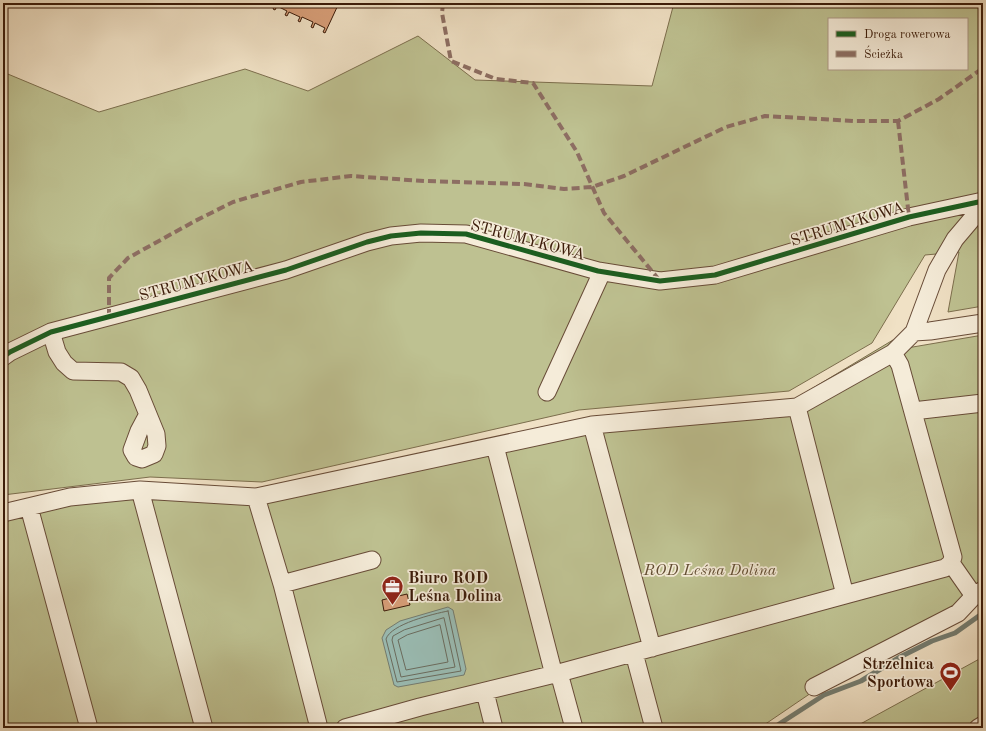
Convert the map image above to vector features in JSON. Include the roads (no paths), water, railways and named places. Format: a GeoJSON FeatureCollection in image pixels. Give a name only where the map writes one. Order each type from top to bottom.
{"type":"FeatureCollection","features":[{"type":"Feature","properties":{"kind":"street","name":"STRUMYKOWA"},"geometry":{"type":"LineString","coordinates":[[3,357],[51,332],[286,270],[391,236],[420,233],[466,234],[602,272],[660,281],[715,275],[909,217],[983,201]]}},
{"type":"Feature","properties":{"kind":"street"},"geometry":{"type":"LineString","coordinates":[[3,513],[70,497],[140,490],[256,497],[592,425],[797,407],[893,353],[914,332],[937,270],[955,239],[983,206]]}},
{"type":"Feature","properties":{"kind":"street"},"geometry":{"type":"LineString","coordinates":[[547,392],[602,272]]}},
{"type":"Feature","properties":{"kind":"street"},"geometry":{"type":"LineString","coordinates":[[914,332],[983,323]]}},
{"type":"Feature","properties":{"kind":"street"},"geometry":{"type":"LineString","coordinates":[[51,332],[57,352],[64,363],[73,371],[121,372],[131,378],[138,390],[148,416]]}},
{"type":"Feature","properties":{"kind":"street"},"geometry":{"type":"LineString","coordinates":[[345,728],[556,674],[845,594],[945,568],[951,563],[954,557],[900,365],[893,353]]}},
{"type":"Feature","properties":{"kind":"street"},"geometry":{"type":"LineString","coordinates":[[913,411],[983,403]]}},
{"type":"Feature","properties":{"kind":"street"},"geometry":{"type":"LineString","coordinates":[[797,407],[845,594]]}},
{"type":"Feature","properties":{"kind":"street"},"geometry":{"type":"LineString","coordinates":[[592,425],[652,648]]}},
{"type":"Feature","properties":{"kind":"street"},"geometry":{"type":"LineString","coordinates":[[495,446],[556,674],[574,728]]}},
{"type":"Feature","properties":{"kind":"street"},"geometry":{"type":"LineString","coordinates":[[140,490],[204,728]]}},
{"type":"Feature","properties":{"kind":"street"},"geometry":{"type":"LineString","coordinates":[[256,497],[282,584],[319,728]]}},
{"type":"Feature","properties":{"kind":"street"},"geometry":{"type":"LineString","coordinates":[[29,507],[89,728]]}},
{"type":"Feature","properties":{"kind":"street"},"geometry":{"type":"LineString","coordinates":[[282,584],[372,560]]}},
{"type":"Feature","properties":{"kind":"street"},"geometry":{"type":"LineString","coordinates":[[814,687],[958,612],[979,593],[951,563]]}},
{"type":"Feature","properties":{"kind":"street"},"geometry":{"type":"LineString","coordinates":[[634,653],[654,728]]}},
{"type":"Feature","properties":{"kind":"street"},"geometry":{"type":"LineString","coordinates":[[484,692],[494,728]]}},
{"type":"Feature","properties":{"kind":"street"},"geometry":{"type":"LineString","coordinates":[[978,728],[983,725]]}},
{"type":"Feature","properties":{"kind":"water"},"geometry":{"type":"Polygon","coordinates":[[[448,607],[453,610],[466,669],[464,675],[398,687],[394,685],[382,638],[386,630],[400,621],[448,607]]]}},
{"type":"Feature","properties":{"kind":"waterway"},"geometry":{"type":"LineString","coordinates":[[773,728],[824,695],[861,681],[900,657],[932,641],[955,633],[983,613]]}},
{"type":"Feature","properties":{"kind":"place","name":"Biuro ROD Leśna Dolina"},"geometry":{"type":"Point","coordinates":[393,606]}},
{"type":"Feature","properties":{"kind":"place","name":"Strzelnica Sportowa"},"geometry":{"type":"Point","coordinates":[950,692]}},
{"type":"Feature","properties":{"kind":"park label","name":"ROD Leśna Dolina"},"geometry":{"type":"Point","coordinates":[710,569]}}]}
